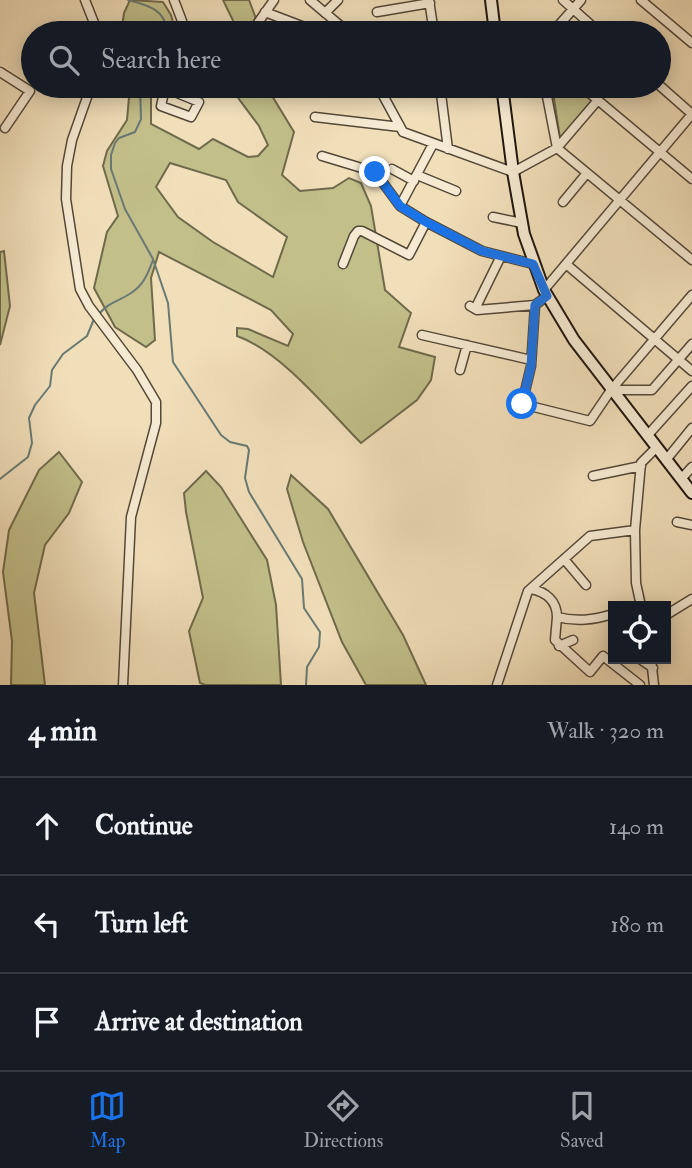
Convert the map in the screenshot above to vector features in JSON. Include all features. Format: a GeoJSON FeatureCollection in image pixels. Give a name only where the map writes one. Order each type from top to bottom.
{"type":"FeatureCollection","features":[{"type":"Feature","properties":{"kind":"street"},"geometry":{"type":"LineString","coordinates":[[85,0],[93,21]]}},
{"type":"Feature","properties":{"kind":"street"},"geometry":{"type":"LineString","coordinates":[[174,0],[182,21]]}},
{"type":"Feature","properties":{"kind":"street"},"geometry":{"type":"LineString","coordinates":[[259,21],[274,0]]}},
{"type":"Feature","properties":{"kind":"street"},"geometry":{"type":"LineString","coordinates":[[310,0],[335,21]]}},
{"type":"Feature","properties":{"kind":"street"},"geometry":{"type":"LineString","coordinates":[[325,13],[338,0]]}},
{"type":"Feature","properties":{"kind":"street"},"geometry":{"type":"LineString","coordinates":[[491,0],[494,21]]}},
{"type":"Feature","properties":{"kind":"street"},"geometry":{"type":"LineString","coordinates":[[563,0],[586,21]]}},
{"type":"Feature","properties":{"kind":"street"},"geometry":{"type":"LineString","coordinates":[[562,21],[580,0]]}},
{"type":"Feature","properties":{"kind":"street"},"geometry":{"type":"LineString","coordinates":[[641,0],[666,21]]}},
{"type":"Feature","properties":{"kind":"street"},"geometry":{"type":"LineString","coordinates":[[377,12],[429,2],[432,21]]}},
{"type":"Feature","properties":{"kind":"street"},"geometry":{"type":"LineString","coordinates":[[265,12],[289,21]]}},
{"type":"Feature","properties":{"kind":"street"},"geometry":{"type":"LineString","coordinates":[[671,25],[692,43]]}},
{"type":"Feature","properties":{"kind":"street"},"geometry":{"type":"LineString","coordinates":[[0,72],[21,85]]}},
{"type":"Feature","properties":{"kind":"street"},"geometry":{"type":"LineString","coordinates":[[671,96],[692,114],[535,305],[531,360],[522,404],[590,421],[653,338],[691,298]]}},
{"type":"Feature","properties":{"kind":"street"},"geometry":{"type":"LineString","coordinates":[[5,128],[25,98]]}},
{"type":"Feature","properties":{"kind":"street"},"geometry":{"type":"LineString","coordinates":[[87,98],[66,166],[66,199],[80,289],[89,306],[137,370],[157,408],[156,423],[131,517],[123,685]]}},
{"type":"Feature","properties":{"kind":"street"},"geometry":{"type":"LineString","coordinates":[[163,98],[161,106],[191,117],[199,102],[190,98]]}},
{"type":"Feature","properties":{"kind":"street"},"geometry":{"type":"LineString","coordinates":[[384,98],[403,132],[513,172],[557,148],[598,100]]}},
{"type":"Feature","properties":{"kind":"street"},"geometry":{"type":"LineString","coordinates":[[442,98],[448,149]]}},
{"type":"Feature","properties":{"kind":"street"},"geometry":{"type":"LineString","coordinates":[[504,98],[522,223],[533,264],[545,293],[573,340],[692,492]]}},
{"type":"Feature","properties":{"kind":"street"},"geometry":{"type":"LineString","coordinates":[[547,98],[557,148],[692,260]]}},
{"type":"Feature","properties":{"kind":"street"},"geometry":{"type":"LineString","coordinates":[[596,98],[692,179]]}},
{"type":"Feature","properties":{"kind":"street"},"geometry":{"type":"LineString","coordinates":[[315,117],[400,127]]}},
{"type":"Feature","properties":{"kind":"street"},"geometry":{"type":"LineString","coordinates":[[400,206],[433,144]]}},
{"type":"Feature","properties":{"kind":"street"},"geometry":{"type":"LineString","coordinates":[[322,156],[375,172],[400,206],[482,251],[533,264]]}},
{"type":"Feature","properties":{"kind":"street"},"geometry":{"type":"LineString","coordinates":[[392,169],[456,191]]}},
{"type":"Feature","properties":{"kind":"street"},"geometry":{"type":"LineString","coordinates":[[563,202],[587,173]]}},
{"type":"Feature","properties":{"kind":"street"},"geometry":{"type":"LineString","coordinates":[[493,217],[522,223]]}},
{"type":"Feature","properties":{"kind":"street"},"geometry":{"type":"LineString","coordinates":[[343,264],[358,231],[409,255],[426,222]]}},
{"type":"Feature","properties":{"kind":"street"},"geometry":{"type":"LineString","coordinates":[[501,256],[472,308],[535,305]]}},
{"type":"Feature","properties":{"kind":"street"},"geometry":{"type":"LineString","coordinates":[[566,264],[692,372]]}},
{"type":"Feature","properties":{"kind":"street"},"geometry":{"type":"LineString","coordinates":[[422,335],[531,360]]}},
{"type":"Feature","properties":{"kind":"street"},"geometry":{"type":"LineString","coordinates":[[611,390],[652,390],[692,344]]}},
{"type":"Feature","properties":{"kind":"street"},"geometry":{"type":"LineString","coordinates":[[460,370],[467,345]]}},
{"type":"Feature","properties":{"kind":"street"},"geometry":{"type":"LineString","coordinates":[[647,436],[692,386]]}},
{"type":"Feature","properties":{"kind":"street"},"geometry":{"type":"LineString","coordinates":[[666,460],[692,428]]}},
{"type":"Feature","properties":{"kind":"street"},"geometry":{"type":"LineString","coordinates":[[638,601],[635,530],[641,466],[656,448]]}},
{"type":"Feature","properties":{"kind":"street"},"geometry":{"type":"LineString","coordinates":[[593,476],[641,466]]}},
{"type":"Feature","properties":{"kind":"street"},"geometry":{"type":"LineString","coordinates":[[681,479],[692,467]]}},
{"type":"Feature","properties":{"kind":"street"},"geometry":{"type":"LineString","coordinates":[[677,522],[692,524]]}},
{"type":"Feature","properties":{"kind":"street"},"geometry":{"type":"LineString","coordinates":[[497,685],[528,591],[590,536],[635,530]]}},
{"type":"Feature","properties":{"kind":"street"},"geometry":{"type":"LineString","coordinates":[[564,559],[586,584]]}},
{"type":"Feature","properties":{"kind":"street"},"geometry":{"type":"LineString","coordinates":[[531,589],[539,590],[551,598],[557,609],[554,635],[559,646],[590,672],[603,656],[640,685]]}},
{"type":"Feature","properties":{"kind":"street"},"geometry":{"type":"LineString","coordinates":[[671,612],[692,599]]}},
{"type":"Feature","properties":{"kind":"street"},"geometry":{"type":"LineString","coordinates":[[557,617],[576,621],[608,616]]}},
{"type":"Feature","properties":{"kind":"street"},"geometry":{"type":"LineString","coordinates":[[559,646],[573,640]]}},
{"type":"Feature","properties":{"kind":"street"},"geometry":{"type":"LineString","coordinates":[[647,664],[653,668]]}},
{"type":"Feature","properties":{"kind":"street"},"geometry":{"type":"LineString","coordinates":[[652,664],[654,685]]}},
{"type":"Feature","properties":{"kind":"shaded area"},"geometry":{"type":"Polygon","coordinates":[[[130,0],[163,2],[173,21],[123,21],[130,0]]]}},
{"type":"Feature","properties":{"kind":"shaded area"},"geometry":{"type":"Polygon","coordinates":[[[223,0],[249,0],[256,21],[233,21],[223,0]]]}},
{"type":"Feature","properties":{"kind":"shaded area"},"geometry":{"type":"Polygon","coordinates":[[[129,98],[151,98],[151,124],[199,149],[213,139],[248,157],[258,156],[268,145],[259,126],[238,98],[273,98],[294,132],[282,175],[300,191],[333,188],[349,178],[361,183],[371,206],[385,290],[411,313],[399,347],[435,357],[431,380],[417,400],[361,443],[287,368],[254,344],[237,336],[237,328],[248,329],[288,346],[293,334],[271,310],[159,252],[151,278],[155,340],[146,347],[115,327],[94,288],[107,232],[118,216],[103,166],[107,151],[127,120],[129,98]],[[170,163],[156,187],[178,217],[213,242],[273,277],[287,237],[238,202],[226,180],[170,163]]]}},
{"type":"Feature","properties":{"kind":"shaded area"},"geometry":{"type":"Polygon","coordinates":[[[554,98],[589,98],[593,101],[560,138],[554,98]]]}},
{"type":"Feature","properties":{"kind":"shaded area"},"geometry":{"type":"Polygon","coordinates":[[[4,251],[10,306],[0,345],[0,252],[4,251]]]}},
{"type":"Feature","properties":{"kind":"shaded area"},"geometry":{"type":"Polygon","coordinates":[[[59,452],[82,482],[69,513],[45,545],[34,593],[45,685],[11,685],[12,641],[3,572],[9,530],[39,470],[59,452]]]}},
{"type":"Feature","properties":{"kind":"shaded area"},"geometry":{"type":"Polygon","coordinates":[[[206,471],[221,487],[267,560],[276,605],[281,685],[200,683],[189,631],[203,598],[184,493],[206,471]]]}},
{"type":"Feature","properties":{"kind":"shaded area"},"geometry":{"type":"Polygon","coordinates":[[[291,475],[328,509],[403,635],[426,685],[366,685],[342,642],[303,542],[287,489],[291,475]]]}},
{"type":"Feature","properties":{"kind":"waterway"},"geometry":{"type":"LineString","coordinates":[[128,0],[155,10],[165,21]]}},
{"type":"Feature","properties":{"kind":"waterway"},"geometry":{"type":"LineString","coordinates":[[140,98],[141,119],[135,132],[119,138],[115,143],[111,155],[111,169],[125,209],[153,259],[168,303],[173,362],[221,435],[230,442],[247,446],[249,450],[245,478],[249,492],[302,579],[304,608],[320,632],[319,647],[307,667],[306,685]]}},
{"type":"Feature","properties":{"kind":"waterway"},"geometry":{"type":"LineString","coordinates":[[98,315],[106,307],[135,290],[153,260]]}},
{"type":"Feature","properties":{"kind":"waterway"},"geometry":{"type":"LineString","coordinates":[[0,479],[28,457],[32,443],[29,418],[35,405],[50,386],[52,370],[63,354],[87,336],[94,319]]}},
{"type":"Feature","properties":{"kind":"route"},"geometry":{"type":"LineString","coordinates":[[375,172],[400,206],[426,222],[482,251],[533,264],[547,296],[535,305],[531,366],[522,404]]}}]}
